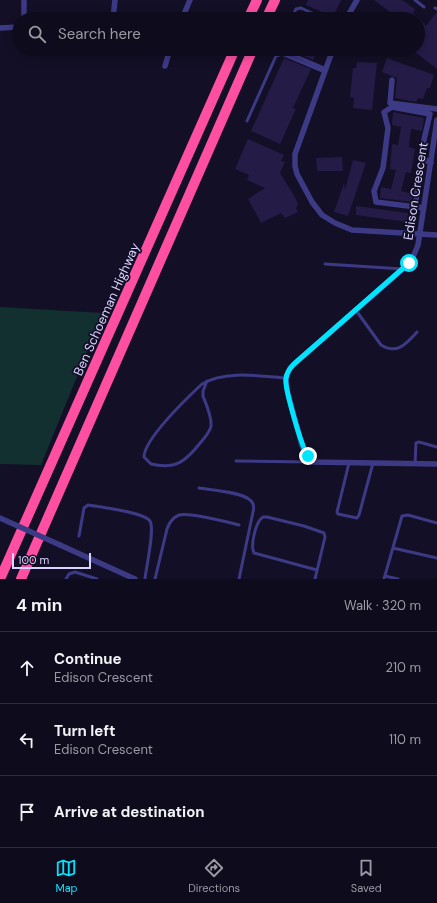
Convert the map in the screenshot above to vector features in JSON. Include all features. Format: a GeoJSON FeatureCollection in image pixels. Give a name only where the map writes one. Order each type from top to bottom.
{"type":"FeatureCollection","features":[{"type":"Feature","properties":{"kind":"highway"},"geometry":{"type":"LineString","coordinates":[[247,12],[252,0]]}},
{"type":"Feature","properties":{"kind":"highway"},"geometry":{"type":"LineString","coordinates":[[251,12],[257,0]]}},
{"type":"Feature","properties":{"kind":"highway"},"geometry":{"type":"LineString","coordinates":[[269,12],[274,0]]}},
{"type":"Feature","properties":{"kind":"highway","name":"Ben Schoeman Highway"},"geometry":{"type":"LineString","coordinates":[[0,579],[231,56]]}},
{"type":"Feature","properties":{"kind":"highway"},"geometry":{"type":"LineString","coordinates":[[21,579],[250,56]]}},
{"type":"Feature","properties":{"kind":"street"},"geometry":{"type":"LineString","coordinates":[[24,0],[24,12]]}},
{"type":"Feature","properties":{"kind":"street"},"geometry":{"type":"LineString","coordinates":[[113,12],[114,0]]}},
{"type":"Feature","properties":{"kind":"street"},"geometry":{"type":"LineString","coordinates":[[185,12],[190,0]]}},
{"type":"Feature","properties":{"kind":"street"},"geometry":{"type":"LineString","coordinates":[[350,12],[357,0]]}},
{"type":"Feature","properties":{"kind":"street"},"geometry":{"type":"LineString","coordinates":[[0,28],[12,28]]}},
{"type":"Feature","properties":{"kind":"street"},"geometry":{"type":"LineString","coordinates":[[164,66],[168,56]]}},
{"type":"Feature","properties":{"kind":"street"},"geometry":{"type":"LineString","coordinates":[[330,56],[297,147],[295,160],[297,174],[316,208],[322,215],[346,228],[437,235]]}},
{"type":"Feature","properties":{"kind":"street"},"geometry":{"type":"LineString","coordinates":[[392,80],[390,103],[437,109]]}},
{"type":"Feature","properties":{"kind":"street"},"geometry":{"type":"LineString","coordinates":[[415,207],[422,158],[420,156],[430,114],[392,106],[384,112],[388,128],[383,168],[374,191],[376,202],[415,207],[424,208]]}},
{"type":"Feature","properties":{"kind":"street","name":"Edison Crescent"},"geometry":{"type":"LineString","coordinates":[[286,378],[290,368],[294,364],[403,269],[413,257],[420,234],[437,120]]}},
{"type":"Feature","properties":{"kind":"street"},"geometry":{"type":"LineString","coordinates":[[422,158],[431,163]]}},
{"type":"Feature","properties":{"kind":"street"},"geometry":{"type":"LineString","coordinates":[[286,378],[287,390],[302,446],[311,462],[437,464]]}},
{"type":"Feature","properties":{"kind":"street"},"geometry":{"type":"LineString","coordinates":[[0,518],[135,579]]}},
{"type":"Feature","properties":{"kind":"lane"},"geometry":{"type":"LineString","coordinates":[[415,0],[424,7]]}},
{"type":"Feature","properties":{"kind":"lane"},"geometry":{"type":"LineString","coordinates":[[294,12],[296,9],[301,8],[310,12]]}},
{"type":"Feature","properties":{"kind":"lane"},"geometry":{"type":"LineString","coordinates":[[247,121],[276,56]]}},
{"type":"Feature","properties":{"kind":"lane"},"geometry":{"type":"LineString","coordinates":[[287,56],[325,70]]}},
{"type":"Feature","properties":{"kind":"lane"},"geometry":{"type":"LineString","coordinates":[[295,56],[325,70]]}},
{"type":"Feature","properties":{"kind":"lane"},"geometry":{"type":"LineString","coordinates":[[325,264],[403,269]]}},
{"type":"Feature","properties":{"kind":"lane"},"geometry":{"type":"LineString","coordinates":[[355,310],[380,345],[386,348],[395,349],[405,345],[417,332]]}},
{"type":"Feature","properties":{"kind":"lane"},"geometry":{"type":"LineString","coordinates":[[207,381],[203,391],[203,396],[211,422],[208,433],[193,453],[177,465],[164,466],[151,464],[146,460],[144,453],[155,436],[202,384],[207,381],[217,377],[244,376],[286,378]]}},
{"type":"Feature","properties":{"kind":"lane"},"geometry":{"type":"LineString","coordinates":[[415,464],[416,443],[418,442],[437,447]]}},
{"type":"Feature","properties":{"kind":"lane"},"geometry":{"type":"LineString","coordinates":[[236,461],[311,462]]}},
{"type":"Feature","properties":{"kind":"lane"},"geometry":{"type":"LineString","coordinates":[[349,463],[337,512],[338,514],[357,518],[374,463]]}},
{"type":"Feature","properties":{"kind":"lane"},"geometry":{"type":"LineString","coordinates":[[200,488],[242,496],[250,500],[253,505],[253,512],[239,579]]}},
{"type":"Feature","properties":{"kind":"lane"},"geometry":{"type":"LineString","coordinates":[[78,536],[84,508],[88,504],[136,514],[147,518],[150,521],[152,532],[145,579]]}},
{"type":"Feature","properties":{"kind":"lane"},"geometry":{"type":"LineString","coordinates":[[155,579],[169,523],[178,515],[191,515],[239,524]]}},
{"type":"Feature","properties":{"kind":"lane"},"geometry":{"type":"LineString","coordinates":[[398,579],[385,577],[402,516],[408,515],[437,523]]}},
{"type":"Feature","properties":{"kind":"lane"},"geometry":{"type":"LineString","coordinates":[[315,579],[325,537],[324,533],[304,526],[264,516],[260,519],[252,546],[254,553],[317,570]]}},
{"type":"Feature","properties":{"kind":"lane"},"geometry":{"type":"LineString","coordinates":[[393,548],[437,558]]}},
{"type":"Feature","properties":{"kind":"lane"},"geometry":{"type":"LineString","coordinates":[[66,579],[69,574],[75,572],[97,579]]}},
{"type":"Feature","properties":{"kind":"green space"},"geometry":{"type":"Polygon","coordinates":[[[0,307],[103,313],[41,465],[0,464],[0,307]]]}},
{"type":"Feature","properties":{"kind":"building"},"geometry":{"type":"Polygon","coordinates":[[[308,0],[341,0],[335,12],[322,12],[306,5],[308,0]]]}},
{"type":"Feature","properties":{"kind":"building"},"geometry":{"type":"Polygon","coordinates":[[[374,0],[402,0],[415,9],[414,12],[390,12],[374,0]]]}},
{"type":"Feature","properties":{"kind":"building"},"geometry":{"type":"Polygon","coordinates":[[[437,12],[437,69],[420,56],[425,56],[425,25],[426,26],[437,12]]]}},
{"type":"Feature","properties":{"kind":"building"},"geometry":{"type":"Polygon","coordinates":[[[304,56],[315,56],[313,60],[304,56]]]}},
{"type":"Feature","properties":{"kind":"building"},"geometry":{"type":"Polygon","coordinates":[[[284,58],[311,69],[293,108],[296,109],[280,144],[251,131],[284,58]]]}},
{"type":"Feature","properties":{"kind":"building"},"geometry":{"type":"Polygon","coordinates":[[[387,58],[434,75],[430,88],[427,88],[423,99],[418,98],[416,102],[395,98],[397,78],[382,72],[387,58]]]}},
{"type":"Feature","properties":{"kind":"building"},"geometry":{"type":"Polygon","coordinates":[[[357,62],[377,63],[372,110],[353,108],[354,98],[350,97],[353,68],[356,68],[357,62]]]}},
{"type":"Feature","properties":{"kind":"building"},"geometry":{"type":"Polygon","coordinates":[[[393,112],[424,118],[422,131],[411,129],[409,147],[415,149],[411,173],[406,172],[401,191],[413,194],[411,202],[380,198],[381,187],[391,189],[396,170],[390,169],[392,144],[398,145],[401,127],[392,125],[393,112]]]}},
{"type":"Feature","properties":{"kind":"building"},"geometry":{"type":"Polygon","coordinates":[[[248,139],[284,155],[281,161],[285,162],[280,173],[295,197],[298,204],[296,208],[298,212],[285,218],[281,213],[261,223],[248,199],[265,188],[247,180],[249,175],[235,169],[248,139]]]}},
{"type":"Feature","properties":{"kind":"building"},"geometry":{"type":"Polygon","coordinates":[[[342,157],[343,171],[317,171],[316,158],[342,157]]]}},
{"type":"Feature","properties":{"kind":"building"},"geometry":{"type":"Polygon","coordinates":[[[353,160],[366,163],[348,216],[334,212],[344,183],[345,190],[353,160]]]}},
{"type":"Feature","properties":{"kind":"building"},"geometry":{"type":"Polygon","coordinates":[[[356,206],[408,213],[407,222],[356,215],[356,206]]]}},
{"type":"Feature","properties":{"kind":"route"},"geometry":{"type":"LineString","coordinates":[[308,456],[302,446],[287,390],[287,373],[294,364],[409,263]]}}]}
